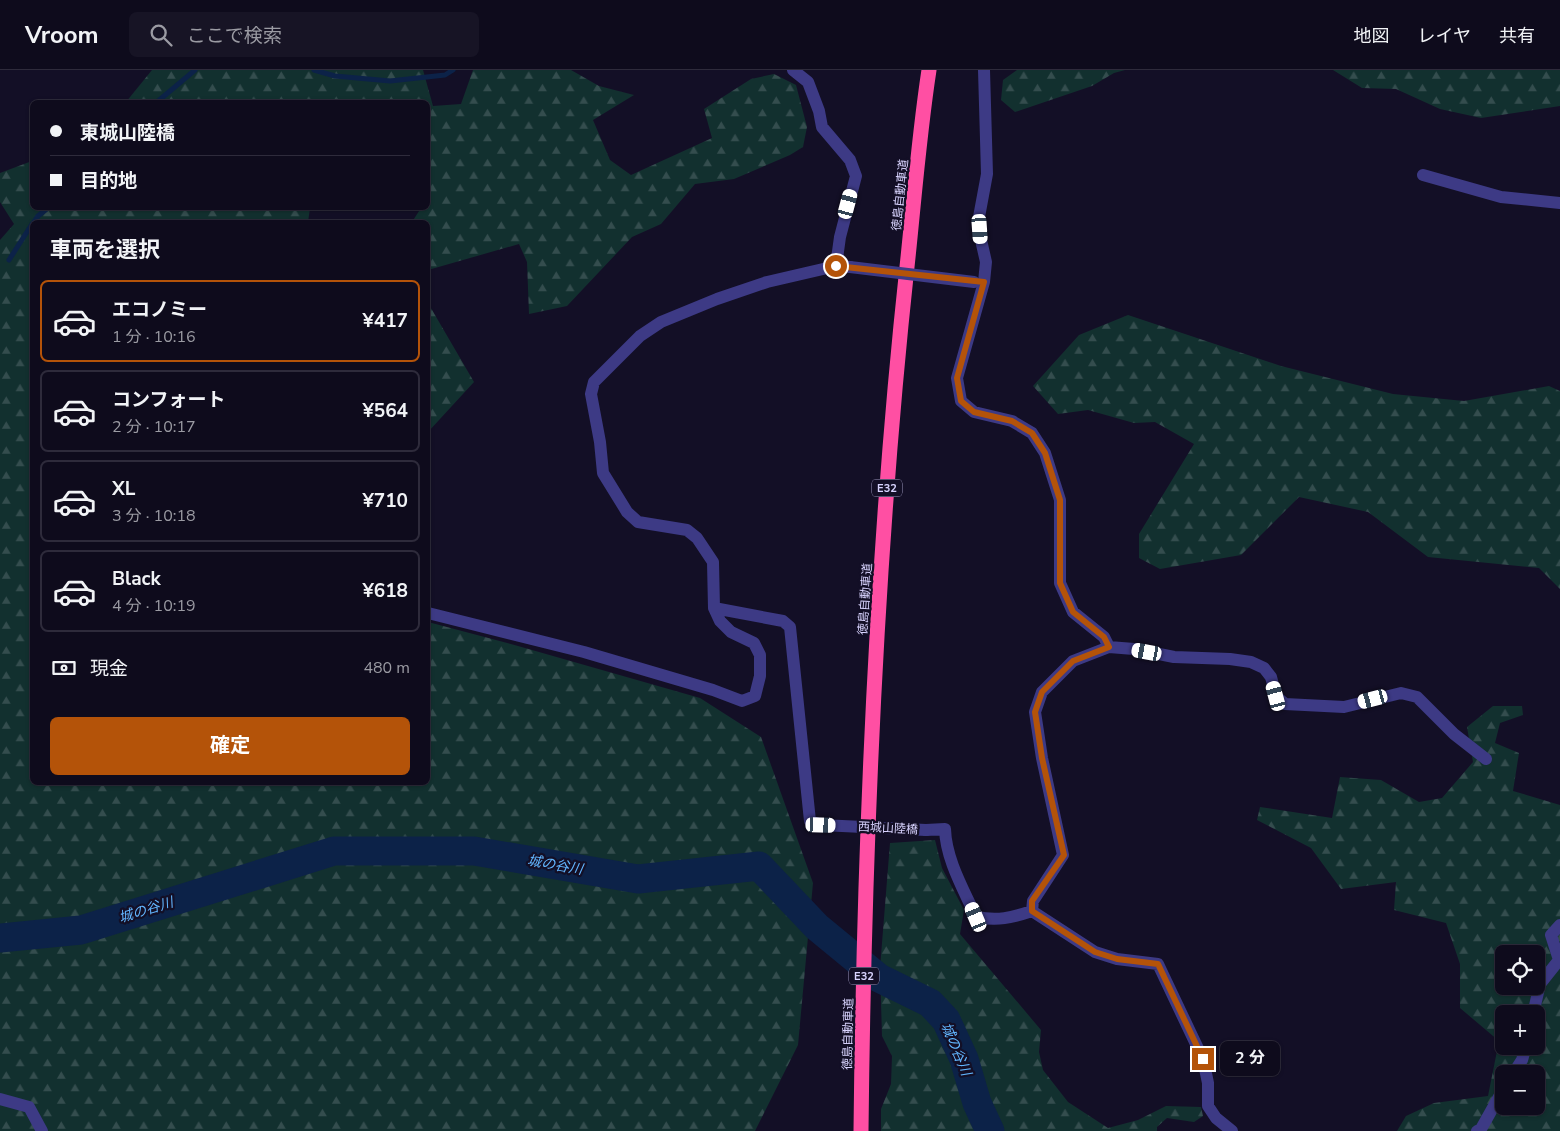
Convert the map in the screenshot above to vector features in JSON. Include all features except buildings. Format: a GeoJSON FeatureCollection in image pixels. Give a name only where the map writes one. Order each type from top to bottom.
{"type":"FeatureCollection","features":[{"type":"Feature","properties":{"kind":"highway","name":"徳島自動車道"},"geometry":{"type":"LineString","coordinates":[[861,1131],[865,908],[873,699],[893,404],[929,70]]}},
{"type":"Feature","properties":{"kind":"street"},"geometry":{"type":"LineString","coordinates":[[793,70],[808,82],[819,111],[822,126],[850,160],[856,176],[840,237],[836,266]]}},
{"type":"Feature","properties":{"kind":"street"},"geometry":{"type":"LineString","coordinates":[[984,70],[987,174],[980,217],[981,240],[986,262],[979,282],[957,378],[961,401],[974,412],[1012,421],[1032,433],[1045,453],[1060,500],[1060,583],[1073,612],[1104,637],[1109,647]]}},
{"type":"Feature","properties":{"kind":"street"},"geometry":{"type":"LineString","coordinates":[[1423,175],[1501,196],[1560,203]]}},
{"type":"Feature","properties":{"kind":"street"},"geometry":{"type":"LineString","coordinates":[[430,614],[584,652],[713,690],[742,701],[755,696],[760,676],[760,655],[754,643],[731,632],[720,621],[714,608],[713,562],[697,538],[687,530],[638,522],[627,512],[603,473],[600,442],[591,394],[594,382],[640,336],[661,322],[717,299],[767,282],[836,266],[979,282]]}},
{"type":"Feature","properties":{"kind":"street","name":"西城山陸橋"},"geometry":{"type":"LineString","coordinates":[[714,608],[783,621],[790,627],[810,821],[821,825],[926,830],[945,829],[945,840],[950,856],[976,917],[992,920],[1012,918],[1032,911]]}},
{"type":"Feature","properties":{"kind":"street"},"geometry":{"type":"LineString","coordinates":[[1232,1131],[1216,1118],[1208,1106],[1208,1083],[1203,1059],[1158,964],[1117,959],[1095,952],[1032,911],[1032,901],[1064,855],[1042,758],[1035,712],[1042,692],[1073,661],[1109,647],[1174,656],[1251,662],[1264,668],[1271,677],[1276,696],[1285,704],[1344,706],[1401,693],[1417,697],[1454,734],[1486,759]]}},
{"type":"Feature","properties":{"kind":"street"},"geometry":{"type":"LineString","coordinates":[[1535,1005],[1540,984],[1559,960],[1551,935],[1560,925]]}},
{"type":"Feature","properties":{"kind":"street"},"geometry":{"type":"LineString","coordinates":[[0,1099],[29,1107],[42,1131]]}},
{"type":"Feature","properties":{"kind":"street"},"geometry":{"type":"LineString","coordinates":[[1477,1131],[1481,1129],[1495,1104]]}},
{"type":"Feature","properties":{"kind":"green space"},"geometry":{"type":"Polygon","coordinates":[[[152,70],[423,70],[433,106],[461,104],[473,70],[571,70],[599,86],[634,95],[593,120],[610,160],[631,175],[712,138],[704,109],[751,79],[774,74],[796,85],[807,127],[803,147],[790,155],[734,179],[695,184],[661,224],[632,237],[567,306],[529,314],[527,262],[519,244],[430,269],[430,220],[413,220],[420,210],[430,210],[430,100],[128,100],[152,70]]]}},
{"type":"Feature","properties":{"kind":"green space"},"geometry":{"type":"Polygon","coordinates":[[[1017,70],[1125,70],[1114,73],[1092,86],[1015,112],[1001,100],[1003,80],[1017,70]]]}},
{"type":"Feature","properties":{"kind":"green space"},"geometry":{"type":"Polygon","coordinates":[[[1333,70],[1560,70],[1560,106],[1481,118],[1440,109],[1396,89],[1362,88],[1333,70]]]}},
{"type":"Feature","properties":{"kind":"green space"},"geometry":{"type":"Polygon","coordinates":[[[30,162],[30,210],[310,210],[308,220],[30,220],[30,785],[430,785],[430,623],[700,698],[761,737],[813,883],[798,1045],[755,1131],[0,1131],[0,240],[14,224],[0,202],[0,173],[30,162]]]}},
{"type":"Feature","properties":{"kind":"green space"},"geometry":{"type":"Polygon","coordinates":[[[430,306],[474,382],[430,430],[430,306]]]}},
{"type":"Feature","properties":{"kind":"green space"},"geometry":{"type":"Polygon","coordinates":[[[1128,315],[1281,366],[1393,394],[1464,401],[1549,386],[1560,391],[1560,589],[1539,568],[1428,557],[1368,512],[1299,497],[1241,555],[1160,569],[1139,558],[1139,534],[1194,444],[1155,422],[1134,423],[1088,410],[1058,414],[1033,386],[1079,335],[1128,315]]]}},
{"type":"Feature","properties":{"kind":"green space"},"geometry":{"type":"Polygon","coordinates":[[[1493,706],[1522,706],[1523,715],[1500,723],[1495,743],[1519,753],[1513,791],[1560,805],[1560,1131],[1397,1131],[1406,1116],[1434,1103],[1488,1096],[1496,1055],[1545,1055],[1545,1005],[1495,1005],[1495,1038],[1460,1008],[1460,964],[1446,923],[1394,910],[1396,882],[1341,889],[1311,848],[1257,820],[1260,807],[1332,818],[1340,777],[1381,780],[1419,802],[1442,798],[1473,762],[1467,727],[1493,706]]]}},
{"type":"Feature","properties":{"kind":"green space"},"geometry":{"type":"Polygon","coordinates":[[[935,840],[942,868],[964,910],[960,934],[1041,1030],[1039,1052],[1043,1070],[1068,1102],[1108,1128],[1138,1120],[1166,1106],[1201,1107],[1203,1116],[1194,1122],[1167,1118],[1157,1127],[1157,1131],[881,1131],[881,1109],[891,1084],[892,1056],[882,1036],[880,968],[890,843],[935,840]]]}},
{"type":"Feature","properties":{"kind":"waterway"},"geometry":{"type":"LineString","coordinates":[[159,100],[195,70]]}},
{"type":"Feature","properties":{"kind":"waterway"},"geometry":{"type":"LineString","coordinates":[[314,70],[335,76],[390,81],[445,75],[453,70]]}},
{"type":"Feature","properties":{"kind":"waterway"},"geometry":{"type":"LineString","coordinates":[[35,220],[46,210]]}},
{"type":"Feature","properties":{"kind":"waterway"},"geometry":{"type":"LineString","coordinates":[[9,260],[30,227]]}},
{"type":"Feature","properties":{"kind":"waterway","name":"城の谷川"},"geometry":{"type":"LineString","coordinates":[[0,938],[81,930],[334,851],[474,851],[638,879],[759,866],[817,927],[879,978],[930,1003],[946,1020],[964,1059],[977,1103],[990,1131]]}},
{"type":"Feature","properties":{"kind":"route"},"geometry":{"type":"LineString","coordinates":[[836,266],[984,282],[957,378],[961,401],[974,412],[1012,421],[1032,433],[1045,453],[1060,500],[1058,536],[1060,583],[1073,612],[1104,637],[1109,647],[1073,661],[1042,692],[1035,712],[1042,758],[1064,855],[1032,901],[1032,911],[1095,952],[1117,959],[1158,964],[1203,1059]]}}]}
